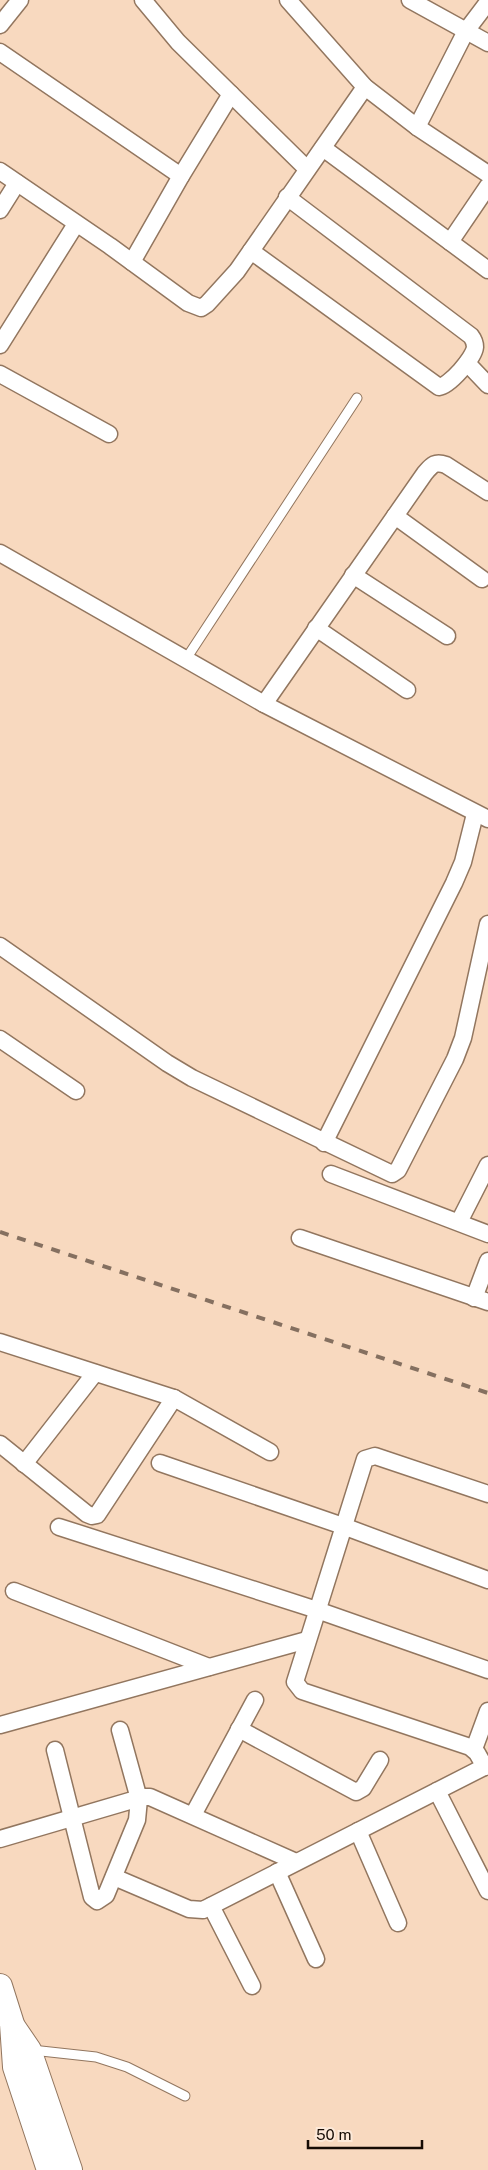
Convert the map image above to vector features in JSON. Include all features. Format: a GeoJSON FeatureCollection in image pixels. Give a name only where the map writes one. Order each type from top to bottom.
{"type":"FeatureCollection","features":[{"type":"Feature","properties":{"kind":"main road"},"geometry":{"type":"LineString","coordinates":[[0,1986],[12,2024],[15,2067],[49,2170]]}},
{"type":"Feature","properties":{"kind":"main road"},"geometry":{"type":"LineString","coordinates":[[14,2051],[70,2170]]}},
{"type":"Feature","properties":{"kind":"street"},"geometry":{"type":"LineString","coordinates":[[0,25],[20,0]]}},
{"type":"Feature","properties":{"kind":"street"},"geometry":{"type":"LineString","coordinates":[[143,0],[178,42],[307,169]]}},
{"type":"Feature","properties":{"kind":"street"},"geometry":{"type":"LineString","coordinates":[[288,0],[365,87],[417,126],[488,174]]}},
{"type":"Feature","properties":{"kind":"street"},"geometry":{"type":"LineString","coordinates":[[410,0],[488,43]]}},
{"type":"Feature","properties":{"kind":"street"},"geometry":{"type":"LineString","coordinates":[[417,126],[466,31],[488,2]]}},
{"type":"Feature","properties":{"kind":"street"},"geometry":{"type":"LineString","coordinates":[[0,52],[181,176]]}},
{"type":"Feature","properties":{"kind":"street"},"geometry":{"type":"LineString","coordinates":[[0,171],[188,303],[201,308],[207,304],[251,251],[365,87]]}},
{"type":"Feature","properties":{"kind":"street"},"geometry":{"type":"LineString","coordinates":[[132,262],[231,94]]}},
{"type":"Feature","properties":{"kind":"street"},"geometry":{"type":"LineString","coordinates":[[323,148],[488,270]]}},
{"type":"Feature","properties":{"kind":"street"},"geometry":{"type":"LineString","coordinates":[[0,210],[17,183]]}},
{"type":"Feature","properties":{"kind":"street"},"geometry":{"type":"LineString","coordinates":[[450,242],[488,186]]}},
{"type":"Feature","properties":{"kind":"street"},"geometry":{"type":"LineString","coordinates":[[251,251],[439,387],[447,384],[467,362],[475,346],[472,336],[287,197]]}},
{"type":"Feature","properties":{"kind":"street"},"geometry":{"type":"LineString","coordinates":[[0,345],[76,224]]}},
{"type":"Feature","properties":{"kind":"street"},"geometry":{"type":"LineString","coordinates":[[467,362],[488,385]]}},
{"type":"Feature","properties":{"kind":"street"},"geometry":{"type":"LineString","coordinates":[[0,374],[109,434]]}},
{"type":"Feature","properties":{"kind":"street"},"geometry":{"type":"LineString","coordinates":[[264,704],[353,575],[433,464],[439,462],[446,465],[488,492]]}},
{"type":"Feature","properties":{"kind":"street"},"geometry":{"type":"LineString","coordinates":[[395,516],[482,580]]}},
{"type":"Feature","properties":{"kind":"street"},"geometry":{"type":"LineString","coordinates":[[0,553],[264,704],[482,816],[454,883],[324,1143]]}},
{"type":"Feature","properties":{"kind":"street"},"geometry":{"type":"LineString","coordinates":[[353,575],[447,636]]}},
{"type":"Feature","properties":{"kind":"street"},"geometry":{"type":"LineString","coordinates":[[316,628],[407,690]]}},
{"type":"Feature","properties":{"kind":"street"},"geometry":{"type":"LineString","coordinates":[[0,946],[167,1063],[192,1078],[387,1174],[395,1173],[398,1170],[460,1045],[484,960],[488,924]]}},
{"type":"Feature","properties":{"kind":"street"},"geometry":{"type":"LineString","coordinates":[[0,1039],[76,1091]]}},
{"type":"Feature","properties":{"kind":"street"},"geometry":{"type":"LineString","coordinates":[[459,1222],[488,1165]]}},
{"type":"Feature","properties":{"kind":"street"},"geometry":{"type":"LineString","coordinates":[[331,1174],[488,1234]]}},
{"type":"Feature","properties":{"kind":"street"},"geometry":{"type":"LineString","coordinates":[[300,1238],[481,1300],[488,1261]]}},
{"type":"Feature","properties":{"kind":"street"},"geometry":{"type":"LineString","coordinates":[[0,1342],[174,1398],[270,1452]]}},
{"type":"Feature","properties":{"kind":"street"},"geometry":{"type":"LineString","coordinates":[[24,1464],[95,1373]]}},
{"type":"Feature","properties":{"kind":"street"},"geometry":{"type":"LineString","coordinates":[[0,1444],[87,1514],[92,1516],[97,1514],[174,1398]]}},
{"type":"Feature","properties":{"kind":"street"},"geometry":{"type":"LineString","coordinates":[[114,1877],[189,1909],[203,1910],[486,1766],[474,1749],[302,1691],[295,1682],[363,1464],[369,1456],[375,1456],[488,1494]]}},
{"type":"Feature","properties":{"kind":"street"},"geometry":{"type":"LineString","coordinates":[[160,1463],[344,1526],[488,1580]]}},
{"type":"Feature","properties":{"kind":"street"},"geometry":{"type":"LineString","coordinates":[[58,1527],[317,1610],[488,1670]]}},
{"type":"Feature","properties":{"kind":"street"},"geometry":{"type":"LineString","coordinates":[[14,1591],[209,1667]]}},
{"type":"Feature","properties":{"kind":"street"},"geometry":{"type":"LineString","coordinates":[[0,1725],[307,1640]]}},
{"type":"Feature","properties":{"kind":"street"},"geometry":{"type":"LineString","coordinates":[[193,1815],[255,1700]]}},
{"type":"Feature","properties":{"kind":"street"},"geometry":{"type":"LineString","coordinates":[[474,1749],[488,1711]]}},
{"type":"Feature","properties":{"kind":"street"},"geometry":{"type":"LineString","coordinates":[[239,1729],[356,1792],[363,1788],[380,1760]]}},
{"type":"Feature","properties":{"kind":"street"},"geometry":{"type":"LineString","coordinates":[[55,1750],[74,1817],[94,1900],[102,1900],[114,1877],[137,1820],[139,1799],[120,1730]]}},
{"type":"Feature","properties":{"kind":"street"},"geometry":{"type":"LineString","coordinates":[[437,1790],[488,1891]]}},
{"type":"Feature","properties":{"kind":"street"},"geometry":{"type":"LineString","coordinates":[[0,1839],[150,1797],[296,1862]]}},
{"type":"Feature","properties":{"kind":"street"},"geometry":{"type":"LineString","coordinates":[[358,1831],[398,1923]]}},
{"type":"Feature","properties":{"kind":"street"},"geometry":{"type":"LineString","coordinates":[[276,1872],[316,1959]]}},
{"type":"Feature","properties":{"kind":"street"},"geometry":{"type":"LineString","coordinates":[[211,1906],[252,1986]]}},
{"type":"Feature","properties":{"kind":"lane"},"geometry":{"type":"LineString","coordinates":[[186,659],[357,398]]}},
{"type":"Feature","properties":{"kind":"lane"},"geometry":{"type":"LineString","coordinates":[[14,2051],[96,2057],[128,2067],[186,2096]]}},
{"type":"Feature","properties":{"kind":"railway"},"geometry":{"type":"LineString","coordinates":[[0,1232],[488,1393]]}}]}
